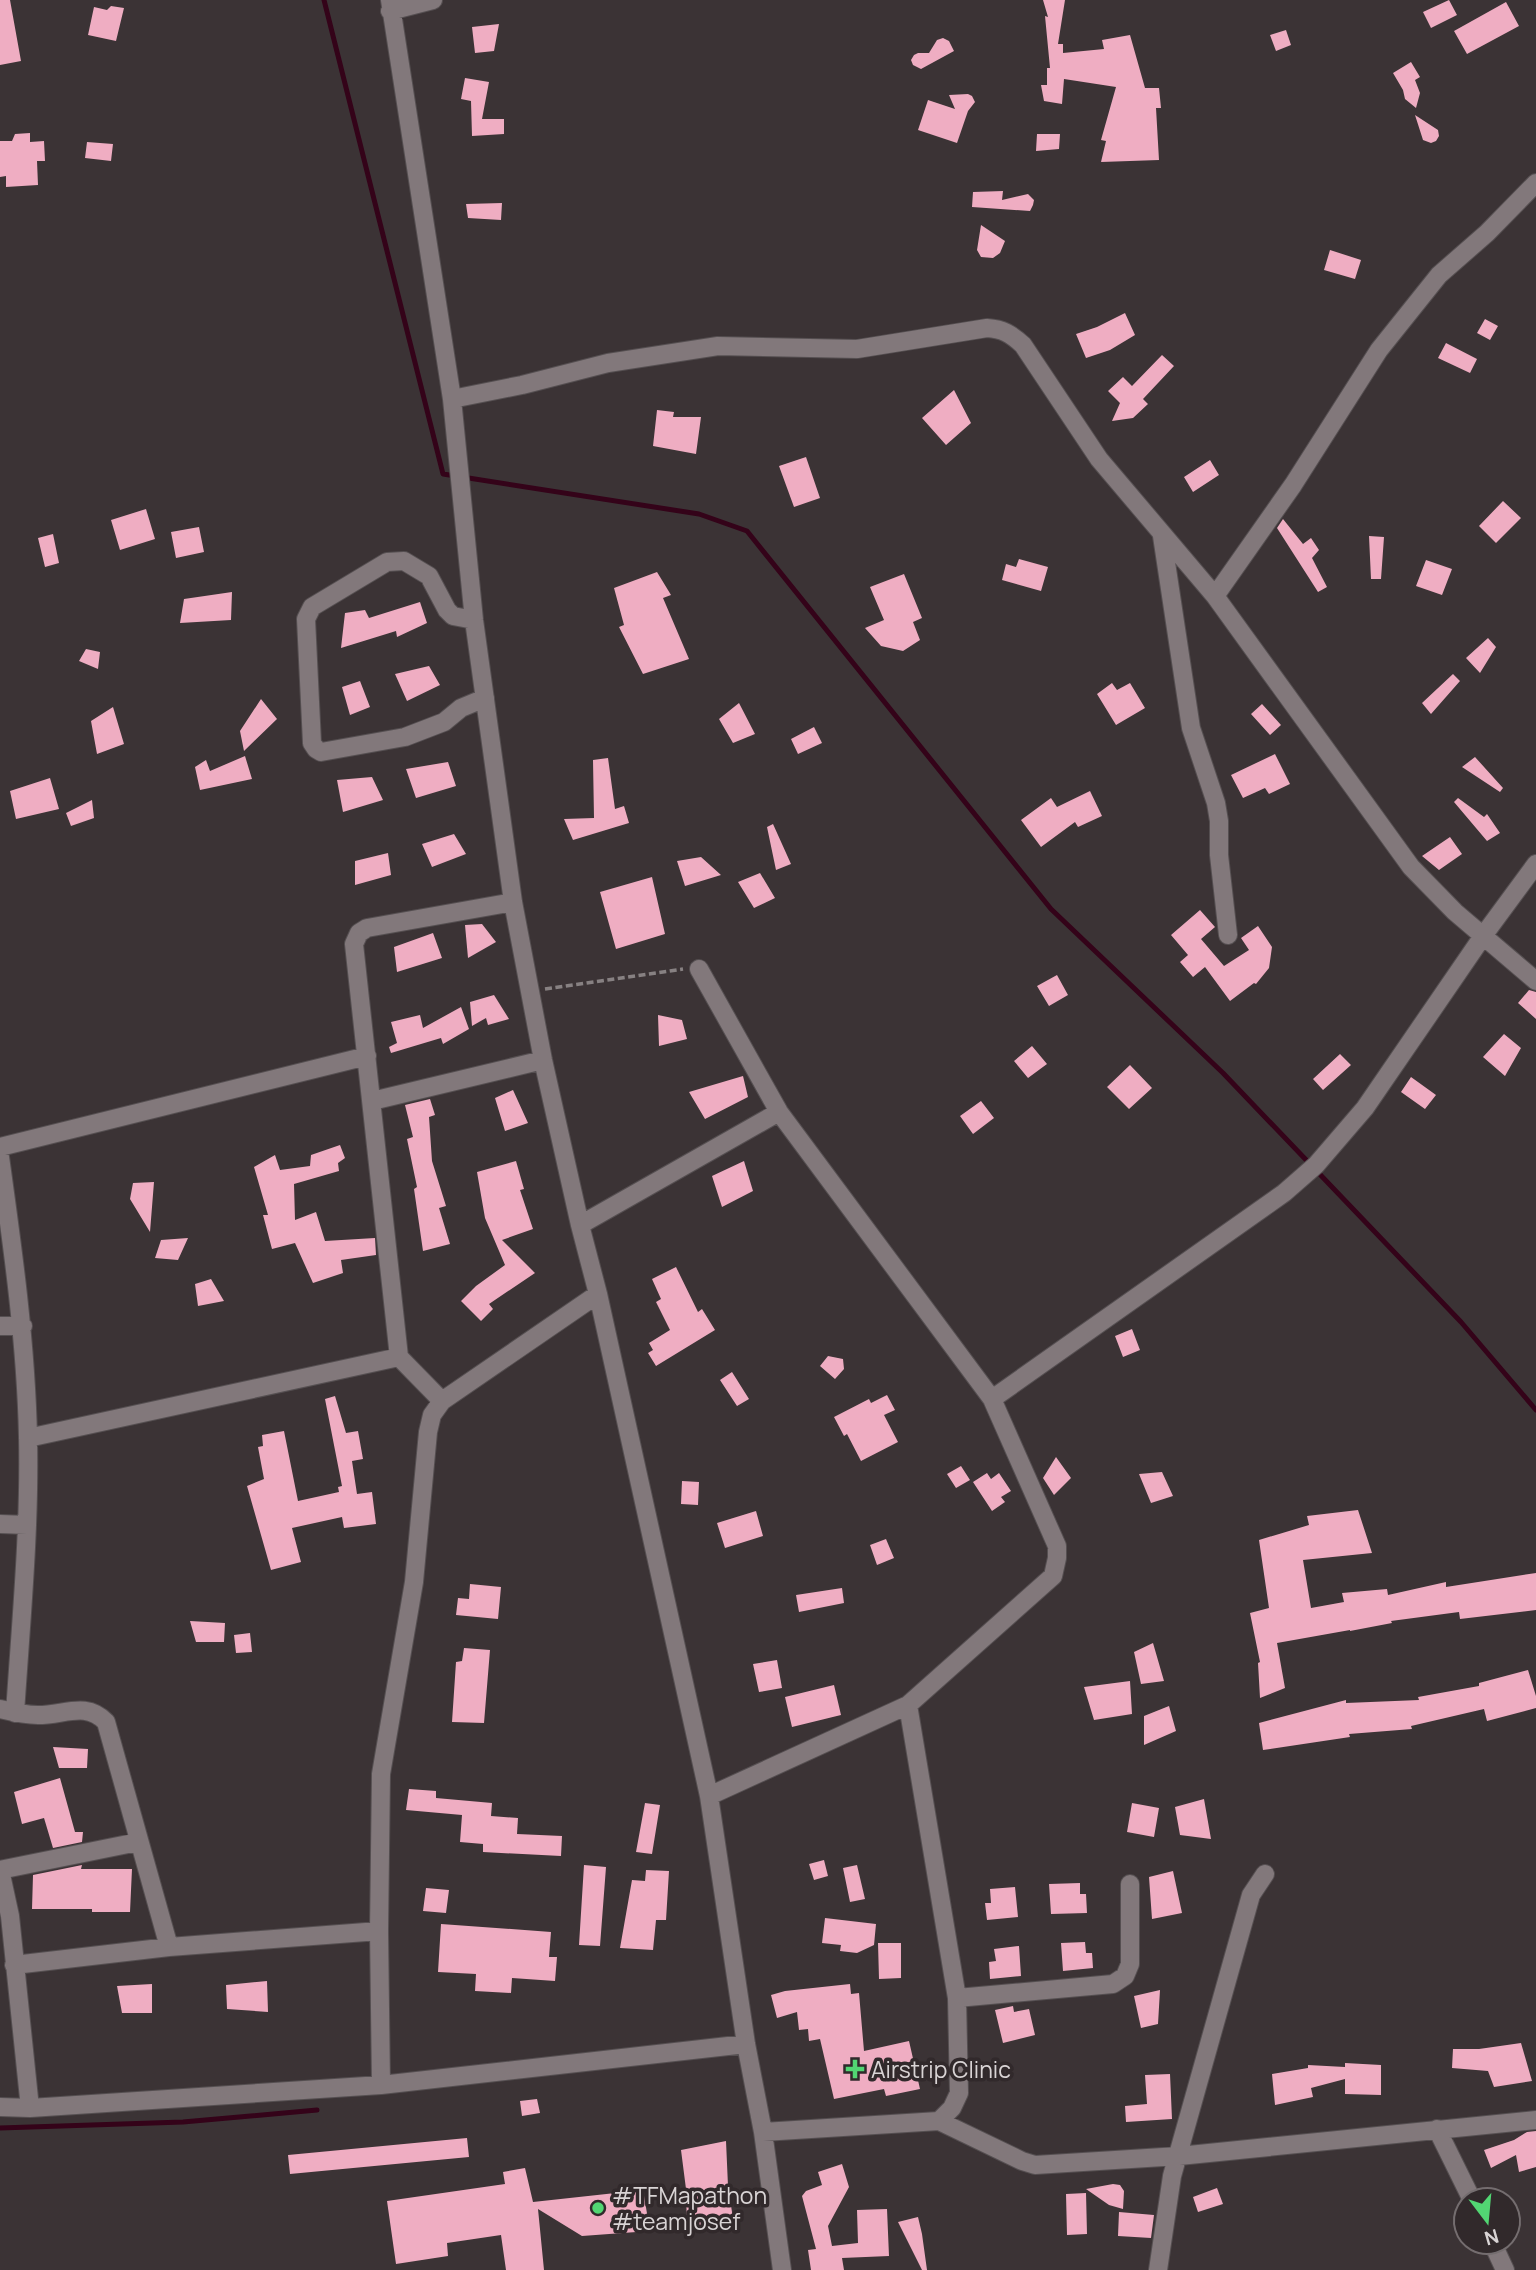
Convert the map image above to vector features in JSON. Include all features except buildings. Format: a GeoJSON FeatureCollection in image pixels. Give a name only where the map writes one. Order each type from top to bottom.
{"type":"FeatureCollection","features":[{"type":"Feature","properties":{"kind":"street"},"geometry":{"type":"LineString","coordinates":[[433,0],[390,5],[452,399],[474,620],[513,902],[529,991],[580,1225],[598,1294],[709,1796],[746,2045],[764,2132],[782,2270]]}},
{"type":"Feature","properties":{"kind":"street"},"geometry":{"type":"LineString","coordinates":[[1214,596],[1293,485],[1379,350],[1440,275],[1487,233],[1536,183]]}},
{"type":"Feature","properties":{"kind":"street"},"geometry":{"type":"LineString","coordinates":[[452,399],[608,363],[718,346],[857,349],[987,328],[1001,329],[1023,345],[1099,460],[1214,596],[1411,867],[1455,912],[1536,981]]}},
{"type":"Feature","properties":{"kind":"street"},"geometry":{"type":"LineString","coordinates":[[1162,536],[1191,728],[1216,803],[1219,821],[1219,855],[1228,934]]}},
{"type":"Feature","properties":{"kind":"street"},"geometry":{"type":"LineString","coordinates":[[474,620],[453,615],[447,610],[429,576],[404,561],[387,562],[313,607],[306,619],[312,743],[321,751],[405,737],[444,722],[461,708],[485,698]]}},
{"type":"Feature","properties":{"kind":"street"},"geometry":{"type":"LineString","coordinates":[[992,1399],[1284,1193],[1316,1165],[1365,1108],[1536,864]]}},
{"type":"Feature","properties":{"kind":"street"},"geometry":{"type":"LineString","coordinates":[[442,1401],[399,1357],[354,944],[359,933],[367,928],[513,902]]}},
{"type":"Feature","properties":{"kind":"street"},"geometry":{"type":"LineString","coordinates":[[699,969],[779,1112],[992,1399],[1057,1546],[1053,1576],[908,1705],[709,1796]]}},
{"type":"Feature","properties":{"kind":"street"},"geometry":{"type":"LineString","coordinates":[[0,1147],[367,1056]]}},
{"type":"Feature","properties":{"kind":"street"},"geometry":{"type":"LineString","coordinates":[[372,1101],[544,1060]]}},
{"type":"Feature","properties":{"kind":"street"},"geometry":{"type":"LineString","coordinates":[[580,1225],[779,1112]]}},
{"type":"Feature","properties":{"kind":"street"},"geometry":{"type":"LineString","coordinates":[[0,1157],[23,1326],[28,1438],[27,1525],[8,1711],[38,1715],[82,1710],[97,1712],[106,1722],[169,1947]]}},
{"type":"Feature","properties":{"kind":"street"},"geometry":{"type":"LineString","coordinates":[[381,2085],[381,1774],[414,1582],[428,1432],[432,1415],[442,1401],[598,1294]]}},
{"type":"Feature","properties":{"kind":"street"},"geometry":{"type":"LineString","coordinates":[[0,1326],[23,1326]]}},
{"type":"Feature","properties":{"kind":"street"},"geometry":{"type":"LineString","coordinates":[[28,1438],[399,1357]]}},
{"type":"Feature","properties":{"kind":"street"},"geometry":{"type":"LineString","coordinates":[[0,1524],[27,1525]]}},
{"type":"Feature","properties":{"kind":"street"},"geometry":{"type":"LineString","coordinates":[[908,1705],[957,1998],[959,2093],[952,2108],[939,2121]]}},
{"type":"Feature","properties":{"kind":"street"},"geometry":{"type":"LineString","coordinates":[[30,2108],[10,1916],[0,1870],[138,1842]]}},
{"type":"Feature","properties":{"kind":"street"},"geometry":{"type":"LineString","coordinates":[[1158,2270],[1168,2195],[1251,1895],[1265,1874]]}},
{"type":"Feature","properties":{"kind":"street"},"geometry":{"type":"LineString","coordinates":[[957,1998],[1113,1984],[1125,1976],[1130,1964],[1129,1884]]}},
{"type":"Feature","properties":{"kind":"street"},"geometry":{"type":"LineString","coordinates":[[14,1965],[169,1947],[379,1931]]}},
{"type":"Feature","properties":{"kind":"street"},"geometry":{"type":"LineString","coordinates":[[0,2107],[30,2108],[381,2085],[746,2045]]}},
{"type":"Feature","properties":{"kind":"street"},"geometry":{"type":"LineString","coordinates":[[764,2132],[939,2121],[1035,2165],[1179,2156],[1536,2119]]}},
{"type":"Feature","properties":{"kind":"street"},"geometry":{"type":"LineString","coordinates":[[1437,2129],[1465,2186]]}},
{"type":"Feature","properties":{"kind":"path"},"geometry":{"type":"LineString","coordinates":[[529,991],[688,968],[699,969]]}},
{"type":"Feature","properties":{"kind":"waterway"},"geometry":{"type":"LineString","coordinates":[[324,0],[443,474],[699,514],[747,531],[1051,909],[1223,1073],[1461,1322],[1536,1410]]}},
{"type":"Feature","properties":{"kind":"waterway"},"geometry":{"type":"LineString","coordinates":[[0,2128],[183,2122],[317,2110]]}},
{"type":"Feature","properties":{"kind":"place","name":"Airstrip Clinic"},"geometry":{"type":"Point","coordinates":[855,2069]}},
{"type":"Feature","properties":{"kind":"place","name":"#TFMapathon #teamjosef"},"geometry":{"type":"Point","coordinates":[598,2208]}}]}
